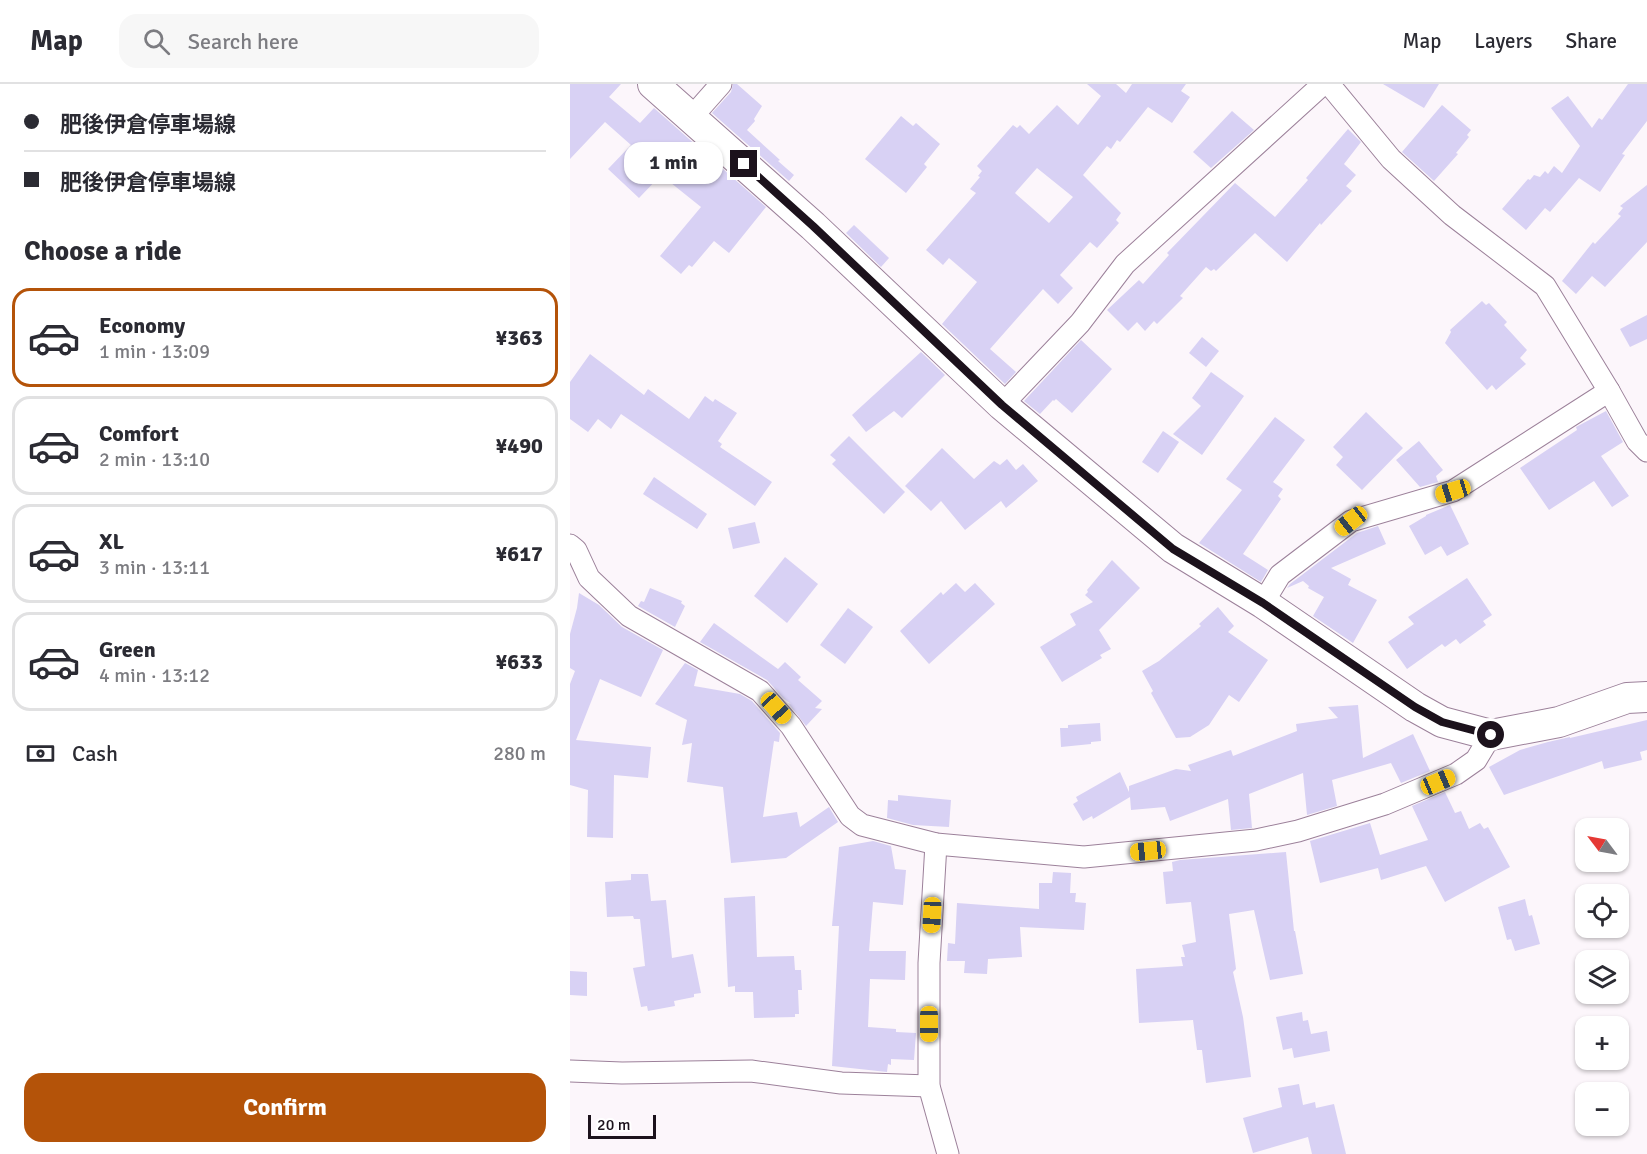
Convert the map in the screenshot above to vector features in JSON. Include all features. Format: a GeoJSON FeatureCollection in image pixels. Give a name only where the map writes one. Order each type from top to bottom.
{"type":"FeatureCollection","features":[{"type":"Feature","properties":{"kind":"main road"},"geometry":{"type":"LineString","coordinates":[[653,84],[813,226],[1002,405],[1173,549],[1263,603],[1415,707],[1442,722],[1491,735],[1559,722],[1627,698],[1647,697]]}},
{"type":"Feature","properties":{"kind":"street"},"geometry":{"type":"LineString","coordinates":[[691,118],[721,84]]}},
{"type":"Feature","properties":{"kind":"street"},"geometry":{"type":"LineString","coordinates":[[1002,405],[1080,323],[1125,264],[1323,84]]}},
{"type":"Feature","properties":{"kind":"street"},"geometry":{"type":"LineString","coordinates":[[1329,84],[1391,159],[1452,215],[1545,286],[1610,391],[1637,441],[1647,451]]}},
{"type":"Feature","properties":{"kind":"street"},"geometry":{"type":"LineString","coordinates":[[1263,603],[1280,575],[1351,521],[1453,491],[1610,391]]}},
{"type":"Feature","properties":{"kind":"street"},"geometry":{"type":"LineString","coordinates":[[570,544],[576,550],[579,577],[629,616],[760,691],[791,726],[850,816],[862,825],[936,844],[1084,857],[1256,840],[1298,831],[1385,804],[1456,774],[1476,760],[1491,735]]}},
{"type":"Feature","properties":{"kind":"street"},"geometry":{"type":"LineString","coordinates":[[936,844],[929,963],[929,1086],[948,1154]]}},
{"type":"Feature","properties":{"kind":"street"},"geometry":{"type":"LineString","coordinates":[[570,1071],[622,1073],[751,1071],[841,1083],[929,1086]]}},
{"type":"Feature","properties":{"kind":"building"},"geometry":{"type":"Polygon","coordinates":[[[570,84],[621,84],[609,97],[640,123],[654,108],[766,207],[729,253],[714,241],[692,267],[689,265],[681,274],[660,256],[701,207],[661,175],[639,198],[608,169],[631,145],[605,122],[570,159],[570,84]]]}},
{"type":"Feature","properties":{"kind":"building"},"geometry":{"type":"Polygon","coordinates":[[[733,84],[737,84],[762,106],[755,121],[747,130],[794,175],[789,181],[712,113],[731,92],[733,84]]]}},
{"type":"Feature","properties":{"kind":"building"},"geometry":{"type":"Polygon","coordinates":[[[1087,84],[1116,84],[1126,93],[1132,84],[1186,84],[1181,91],[1190,97],[1172,123],[1148,107],[1120,142],[1117,140],[1111,149],[1107,146],[1083,175],[1121,213],[1116,220],[1119,223],[1097,248],[1090,242],[1060,275],[1073,288],[1058,304],[1043,289],[990,349],[1016,372],[1005,384],[942,324],[977,282],[949,258],[943,265],[926,250],[976,193],[970,189],[982,171],[977,166],[1013,125],[1017,128],[1020,125],[1029,134],[1057,105],[1078,125],[1101,96],[1087,84]],[[1037,168],[1015,193],[1049,223],[1073,197],[1037,168]]]}},
{"type":"Feature","properties":{"kind":"building"},"geometry":{"type":"Polygon","coordinates":[[[1383,84],[1439,84],[1424,108],[1383,84]]]}},
{"type":"Feature","properties":{"kind":"building"},"geometry":{"type":"Polygon","coordinates":[[[1628,84],[1647,84],[1647,121],[1622,154],[1625,155],[1600,192],[1579,178],[1550,212],[1545,208],[1526,230],[1502,209],[1534,175],[1540,177],[1545,171],[1548,174],[1554,166],[1562,173],[1580,146],[1551,108],[1568,96],[1592,128],[1599,118],[1602,120],[1628,84]]]}},
{"type":"Feature","properties":{"kind":"building"},"geometry":{"type":"Polygon","coordinates":[[[1442,105],[1471,130],[1467,135],[1469,137],[1456,153],[1458,154],[1434,181],[1402,152],[1442,105]]]}},
{"type":"Feature","properties":{"kind":"building"},"geometry":{"type":"Polygon","coordinates":[[[1232,111],[1254,130],[1211,168],[1193,152],[1232,111]]]}},
{"type":"Feature","properties":{"kind":"building"},"geometry":{"type":"Polygon","coordinates":[[[901,116],[913,126],[916,123],[940,144],[924,164],[927,167],[906,193],[865,159],[901,116]]]}},
{"type":"Feature","properties":{"kind":"building"},"geometry":{"type":"Polygon","coordinates":[[[1348,129],[1361,142],[1344,164],[1356,175],[1346,186],[1352,191],[1321,225],[1320,223],[1287,262],[1255,233],[1216,271],[1214,269],[1211,271],[1206,267],[1180,296],[1183,298],[1157,324],[1154,321],[1145,331],[1137,322],[1128,331],[1107,310],[1139,280],[1143,284],[1169,255],[1167,253],[1235,183],[1275,217],[1348,129]]]}},
{"type":"Feature","properties":{"kind":"building"},"geometry":{"type":"Polygon","coordinates":[[[1647,185],[1647,242],[1605,287],[1592,276],[1576,294],[1562,281],[1593,242],[1595,244],[1621,216],[1618,214],[1623,208],[1620,206],[1647,185]]]}},
{"type":"Feature","properties":{"kind":"building"},"geometry":{"type":"Polygon","coordinates":[[[854,225],[889,258],[881,267],[846,233],[854,225]]]}},
{"type":"Feature","properties":{"kind":"building"},"geometry":{"type":"Polygon","coordinates":[[[1482,301],[1486,305],[1489,303],[1507,322],[1504,325],[1527,350],[1520,358],[1526,364],[1496,390],[1492,385],[1487,390],[1445,343],[1450,330],[1482,301]]]}},
{"type":"Feature","properties":{"kind":"building"},"geometry":{"type":"Polygon","coordinates":[[[1647,315],[1647,339],[1630,347],[1620,329],[1647,315]]]}},
{"type":"Feature","properties":{"kind":"building"},"geometry":{"type":"Polygon","coordinates":[[[1202,337],[1219,351],[1206,367],[1189,353],[1202,337]]]}},
{"type":"Feature","properties":{"kind":"building"},"geometry":{"type":"Polygon","coordinates":[[[1081,340],[1112,369],[1072,413],[1056,399],[1040,414],[1024,401],[1081,340]]]}},
{"type":"Feature","properties":{"kind":"building"},"geometry":{"type":"Polygon","coordinates":[[[921,352],[945,375],[902,418],[894,411],[866,432],[852,415],[921,352]]]}},
{"type":"Feature","properties":{"kind":"building"},"geometry":{"type":"Polygon","coordinates":[[[590,354],[644,395],[648,389],[689,419],[705,396],[713,402],[715,399],[737,413],[718,441],[722,444],[720,447],[772,482],[755,506],[621,414],[611,429],[598,419],[588,432],[570,419],[570,382],[590,354]]]}},
{"type":"Feature","properties":{"kind":"building"},"geometry":{"type":"Polygon","coordinates":[[[1211,372],[1244,396],[1202,455],[1173,434],[1201,406],[1192,398],[1211,372]]]}},
{"type":"Feature","properties":{"kind":"building"},"geometry":{"type":"Polygon","coordinates":[[[1606,411],[1623,442],[1601,456],[1629,496],[1612,507],[1594,481],[1549,510],[1520,468],[1577,430],[1576,427],[1606,411]]]}},
{"type":"Feature","properties":{"kind":"building"},"geometry":{"type":"Polygon","coordinates":[[[1366,412],[1403,448],[1362,490],[1336,465],[1343,457],[1333,447],[1366,412]]]}},
{"type":"Feature","properties":{"kind":"building"},"geometry":{"type":"Polygon","coordinates":[[[1275,417],[1305,440],[1273,482],[1283,489],[1278,496],[1281,499],[1243,554],[1268,570],[1261,582],[1199,543],[1242,490],[1226,479],[1275,417]]]}},
{"type":"Feature","properties":{"kind":"building"},"geometry":{"type":"Polygon","coordinates":[[[1163,431],[1179,442],[1158,473],[1142,462],[1163,431]]]}},
{"type":"Feature","properties":{"kind":"building"},"geometry":{"type":"Polygon","coordinates":[[[849,436],[905,492],[884,514],[832,464],[836,460],[830,455],[849,436]]]}},
{"type":"Feature","properties":{"kind":"building"},"geometry":{"type":"Polygon","coordinates":[[[1419,441],[1443,470],[1436,476],[1438,482],[1420,487],[1396,460],[1419,441]]]}},
{"type":"Feature","properties":{"kind":"building"},"geometry":{"type":"Polygon","coordinates":[[[942,448],[974,479],[994,461],[1000,465],[1007,459],[1016,470],[1023,464],[1038,481],[1006,508],[1001,501],[965,530],[941,501],[931,511],[905,486],[942,448]]]}},
{"type":"Feature","properties":{"kind":"building"},"geometry":{"type":"Polygon","coordinates":[[[654,477],[707,514],[697,529],[643,494],[654,477]]]}},
{"type":"Feature","properties":{"kind":"building"},"geometry":{"type":"Polygon","coordinates":[[[1450,505],[1469,544],[1447,556],[1441,546],[1425,555],[1409,526],[1426,515],[1450,505]]]}},
{"type":"Feature","properties":{"kind":"building"},"geometry":{"type":"Polygon","coordinates":[[[755,522],[760,543],[733,549],[728,528],[755,522]]]}},
{"type":"Feature","properties":{"kind":"building"},"geometry":{"type":"Polygon","coordinates":[[[1378,526],[1386,544],[1331,568],[1351,579],[1348,585],[1377,600],[1353,643],[1313,616],[1324,597],[1308,588],[1309,586],[1303,581],[1287,588],[1357,533],[1378,526]]]}},
{"type":"Feature","properties":{"kind":"building"},"geometry":{"type":"Polygon","coordinates":[[[785,557],[818,584],[787,623],[754,596],[785,557]]]}},
{"type":"Feature","properties":{"kind":"building"},"geometry":{"type":"Polygon","coordinates":[[[1112,560],[1140,588],[1099,630],[1111,649],[1100,655],[1102,658],[1062,682],[1040,647],[1076,625],[1070,614],[1093,602],[1085,595],[1087,590],[1112,560]]]}},
{"type":"Feature","properties":{"kind":"building"},"geometry":{"type":"Polygon","coordinates":[[[1467,578],[1492,615],[1483,621],[1486,625],[1460,644],[1456,639],[1445,647],[1442,644],[1407,669],[1388,642],[1414,624],[1408,617],[1467,578]]]}},
{"type":"Feature","properties":{"kind":"building"},"geometry":{"type":"Polygon","coordinates":[[[956,583],[965,592],[975,583],[995,604],[929,664],[900,631],[941,592],[943,595],[956,583]]]}},
{"type":"Feature","properties":{"kind":"building"},"geometry":{"type":"Polygon","coordinates":[[[650,588],[682,601],[681,603],[685,606],[675,627],[638,606],[641,601],[644,602],[650,588]]]}},
{"type":"Feature","properties":{"kind":"building"},"geometry":{"type":"Polygon","coordinates":[[[579,593],[599,605],[622,627],[663,650],[641,697],[600,679],[576,740],[651,747],[648,778],[614,775],[613,838],[587,837],[588,790],[570,785],[570,684],[575,671],[570,668],[570,634],[579,593]]]}},
{"type":"Feature","properties":{"kind":"building"},"geometry":{"type":"Polygon","coordinates":[[[1218,607],[1234,626],[1228,632],[1268,660],[1239,702],[1229,695],[1209,725],[1190,737],[1176,738],[1151,693],[1153,691],[1142,671],[1159,661],[1201,626],[1199,624],[1218,607]]]}},
{"type":"Feature","properties":{"kind":"building"},"geometry":{"type":"Polygon","coordinates":[[[848,608],[873,627],[845,664],[820,645],[848,608]]]}},
{"type":"Feature","properties":{"kind":"building"},"geometry":{"type":"Polygon","coordinates":[[[714,623],[778,669],[785,662],[801,677],[798,680],[822,701],[815,708],[822,709],[806,726],[788,703],[791,704],[767,680],[700,642],[714,623]]]}},
{"type":"Feature","properties":{"kind":"building"},"geometry":{"type":"Polygon","coordinates":[[[685,663],[698,670],[694,686],[740,694],[752,701],[780,733],[779,742],[774,741],[763,817],[797,812],[800,827],[829,807],[838,822],[786,858],[731,863],[723,787],[687,782],[692,743],[682,745],[687,720],[655,704],[685,663]]]}},
{"type":"Feature","properties":{"kind":"building"},"geometry":{"type":"Polygon","coordinates":[[[1358,705],[1363,758],[1413,734],[1430,771],[1401,783],[1391,763],[1332,780],[1337,806],[1307,815],[1303,773],[1249,794],[1252,828],[1231,830],[1228,799],[1170,821],[1165,807],[1131,810],[1130,797],[1093,819],[1092,816],[1083,821],[1073,804],[1078,801],[1076,797],[1120,772],[1129,792],[1129,786],[1176,769],[1191,771],[1188,765],[1231,750],[1233,756],[1297,731],[1296,724],[1338,718],[1328,707],[1358,705]]]}},
{"type":"Feature","properties":{"kind":"building"},"geometry":{"type":"Polygon","coordinates":[[[1647,720],[1647,750],[1640,752],[1642,760],[1604,769],[1602,761],[1504,795],[1489,767],[1520,750],[1647,720]]]}},
{"type":"Feature","properties":{"kind":"building"},"geometry":{"type":"Polygon","coordinates":[[[1100,723],[1101,741],[1061,747],[1060,728],[1068,728],[1068,725],[1100,723]]]}},
{"type":"Feature","properties":{"kind":"building"},"geometry":{"type":"Polygon","coordinates":[[[1445,792],[1455,813],[1461,811],[1469,829],[1480,823],[1484,829],[1488,827],[1510,867],[1445,902],[1426,866],[1381,880],[1378,868],[1320,883],[1310,841],[1370,823],[1380,855],[1428,840],[1412,806],[1445,792]]]}},
{"type":"Feature","properties":{"kind":"building"},"geometry":{"type":"Polygon","coordinates":[[[898,795],[951,800],[949,827],[913,825],[887,818],[888,800],[898,801],[898,795]]]}},
{"type":"Feature","properties":{"kind":"building"},"geometry":{"type":"Polygon","coordinates":[[[873,841],[891,846],[895,869],[906,870],[903,905],[873,902],[869,951],[906,951],[905,980],[870,979],[868,1027],[916,1033],[914,1060],[891,1059],[887,1072],[832,1066],[839,926],[832,926],[839,847],[873,841]]]}},
{"type":"Feature","properties":{"kind":"building"},"geometry":{"type":"Polygon","coordinates":[[[1286,852],[1294,931],[1303,974],[1270,980],[1254,910],[1229,914],[1236,969],[1233,972],[1243,1017],[1251,1077],[1206,1083],[1202,1050],[1197,1050],[1193,1020],[1139,1023],[1136,969],[1183,966],[1181,957],[1185,957],[1182,945],[1196,942],[1191,902],[1166,904],[1163,872],[1173,871],[1172,862],[1180,860],[1286,852]]]}},
{"type":"Feature","properties":{"kind":"building"},"geometry":{"type":"Polygon","coordinates":[[[1053,872],[1071,873],[1070,893],[1076,893],[1075,902],[1086,903],[1084,930],[1020,927],[1022,957],[988,959],[987,974],[964,973],[965,961],[947,961],[948,943],[955,944],[957,903],[1039,909],[1039,883],[1052,883],[1053,872]]]}},
{"type":"Feature","properties":{"kind":"building"},"geometry":{"type":"Polygon","coordinates":[[[631,874],[648,874],[651,901],[666,900],[672,958],[693,954],[701,993],[694,994],[694,997],[674,1001],[675,1006],[648,1011],[647,1006],[641,1007],[633,968],[645,966],[640,919],[634,919],[633,916],[607,917],[605,882],[631,880],[631,874]]]}},
{"type":"Feature","properties":{"kind":"building"},"geometry":{"type":"Polygon","coordinates":[[[755,896],[757,957],[794,956],[795,970],[801,970],[802,990],[798,990],[799,1014],[795,1014],[795,1017],[754,1018],[753,992],[735,992],[735,986],[728,987],[724,898],[755,896]]]}},
{"type":"Feature","properties":{"kind":"building"},"geometry":{"type":"Polygon","coordinates":[[[1525,899],[1540,944],[1515,951],[1511,939],[1507,940],[1498,907],[1525,899]]]}},
{"type":"Feature","properties":{"kind":"building"},"geometry":{"type":"Polygon","coordinates":[[[570,971],[587,972],[587,996],[570,995],[570,971]]]}},
{"type":"Feature","properties":{"kind":"building"},"geometry":{"type":"Polygon","coordinates":[[[1302,1012],[1303,1021],[1308,1020],[1311,1034],[1327,1031],[1330,1051],[1294,1058],[1292,1048],[1283,1050],[1276,1017],[1302,1012]]]}},
{"type":"Feature","properties":{"kind":"building"},"geometry":{"type":"Polygon","coordinates":[[[1299,1084],[1303,1105],[1315,1102],[1316,1108],[1334,1104],[1346,1154],[1312,1154],[1308,1137],[1253,1153],[1243,1118],[1282,1107],[1278,1088],[1299,1084]]]}},
{"type":"Feature","properties":{"kind":"route"},"geometry":{"type":"LineString","coordinates":[[744,164],[1002,405],[1173,549],[1263,603],[1415,707],[1442,722],[1491,735]]}}]}
